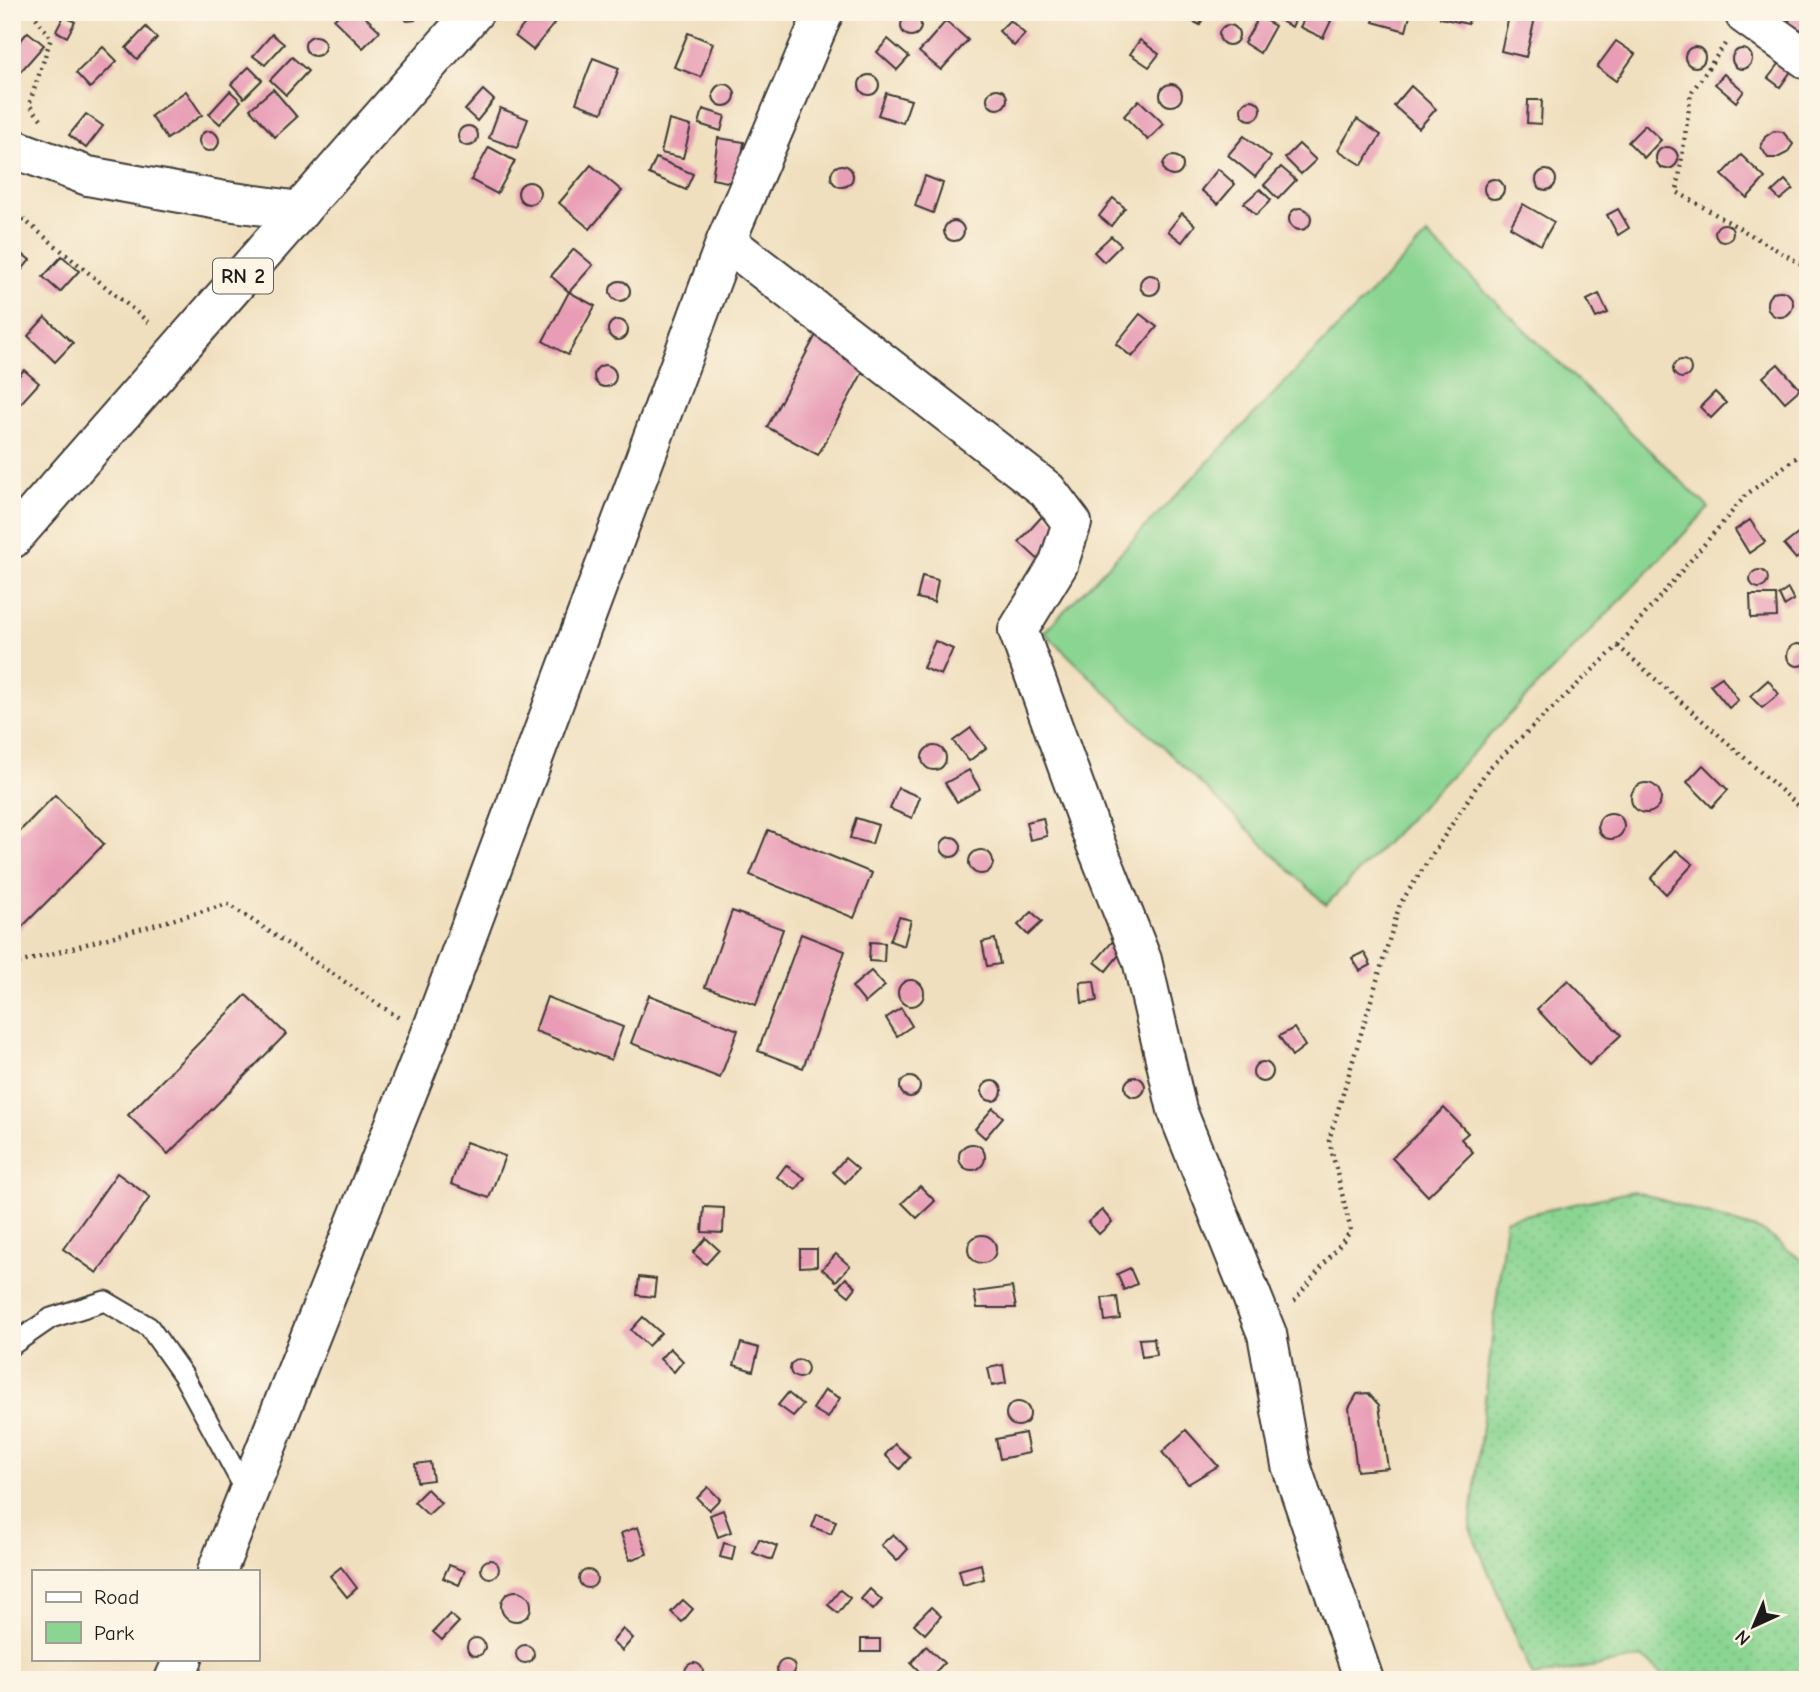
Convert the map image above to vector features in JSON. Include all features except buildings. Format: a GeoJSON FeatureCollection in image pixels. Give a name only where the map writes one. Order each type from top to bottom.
{"type":"FeatureCollection","features":[{"type":"Feature","properties":{"kind":"street","name":"RN 2"},"geometry":{"type":"LineString","coordinates":[[12,540],[474,12]]}},
{"type":"Feature","properties":{"kind":"street"},"geometry":{"type":"LineString","coordinates":[[217,1570],[429,1038],[726,241],[824,12]]}},
{"type":"Feature","properties":{"kind":"street"},"geometry":{"type":"LineString","coordinates":[[1742,13],[1808,61]]}},
{"type":"Feature","properties":{"kind":"street"},"geometry":{"type":"LineString","coordinates":[[12,148],[88,176],[219,200],[300,211]]}},
{"type":"Feature","properties":{"kind":"street"},"geometry":{"type":"LineString","coordinates":[[726,241],[1047,490],[1072,523],[1058,565],[1018,630],[1093,837],[1142,960],[1178,1110],[1267,1334],[1291,1465],[1364,1680]]}},
{"type":"Feature","properties":{"kind":"street"},"geometry":{"type":"LineString","coordinates":[[174,1680],[183,1660]]}},
{"type":"Feature","properties":{"kind":"lane"},"geometry":{"type":"LineString","coordinates":[[12,1345],[51,1318],[105,1300],[149,1327],[183,1375],[248,1494]]}},
{"type":"Feature","properties":{"kind":"path"},"geometry":{"type":"LineString","coordinates":[[32,12],[51,38],[29,105],[46,125]]}},
{"type":"Feature","properties":{"kind":"path"},"geometry":{"type":"LineString","coordinates":[[1742,13],[1691,93],[1677,192],[1808,268]]}},
{"type":"Feature","properties":{"kind":"path"},"geometry":{"type":"LineString","coordinates":[[12,210],[180,348]]}},
{"type":"Feature","properties":{"kind":"path"},"geometry":{"type":"LineString","coordinates":[[1267,1334],[1351,1230],[1329,1140],[1400,904],[1488,769],[1618,646],[1747,494],[1808,449]]}},
{"type":"Feature","properties":{"kind":"path"},"geometry":{"type":"LineString","coordinates":[[1618,646],[1808,814]]}},
{"type":"Feature","properties":{"kind":"path"},"geometry":{"type":"LineString","coordinates":[[12,965],[228,904],[429,1038]]}},
{"type":"Feature","properties":{"kind":"green space"},"geometry":{"type":"Polygon","coordinates":[[[1427,235],[1709,508],[1326,905],[1044,632],[1427,235]]]}},
{"type":"Feature","properties":{"kind":"green space"},"geometry":{"type":"Polygon","coordinates":[[[1633,1191],[1765,1232],[1808,1265],[1808,1680],[1669,1680],[1643,1658],[1533,1677],[1470,1528],[1506,1219],[1633,1191]]]}}]}
